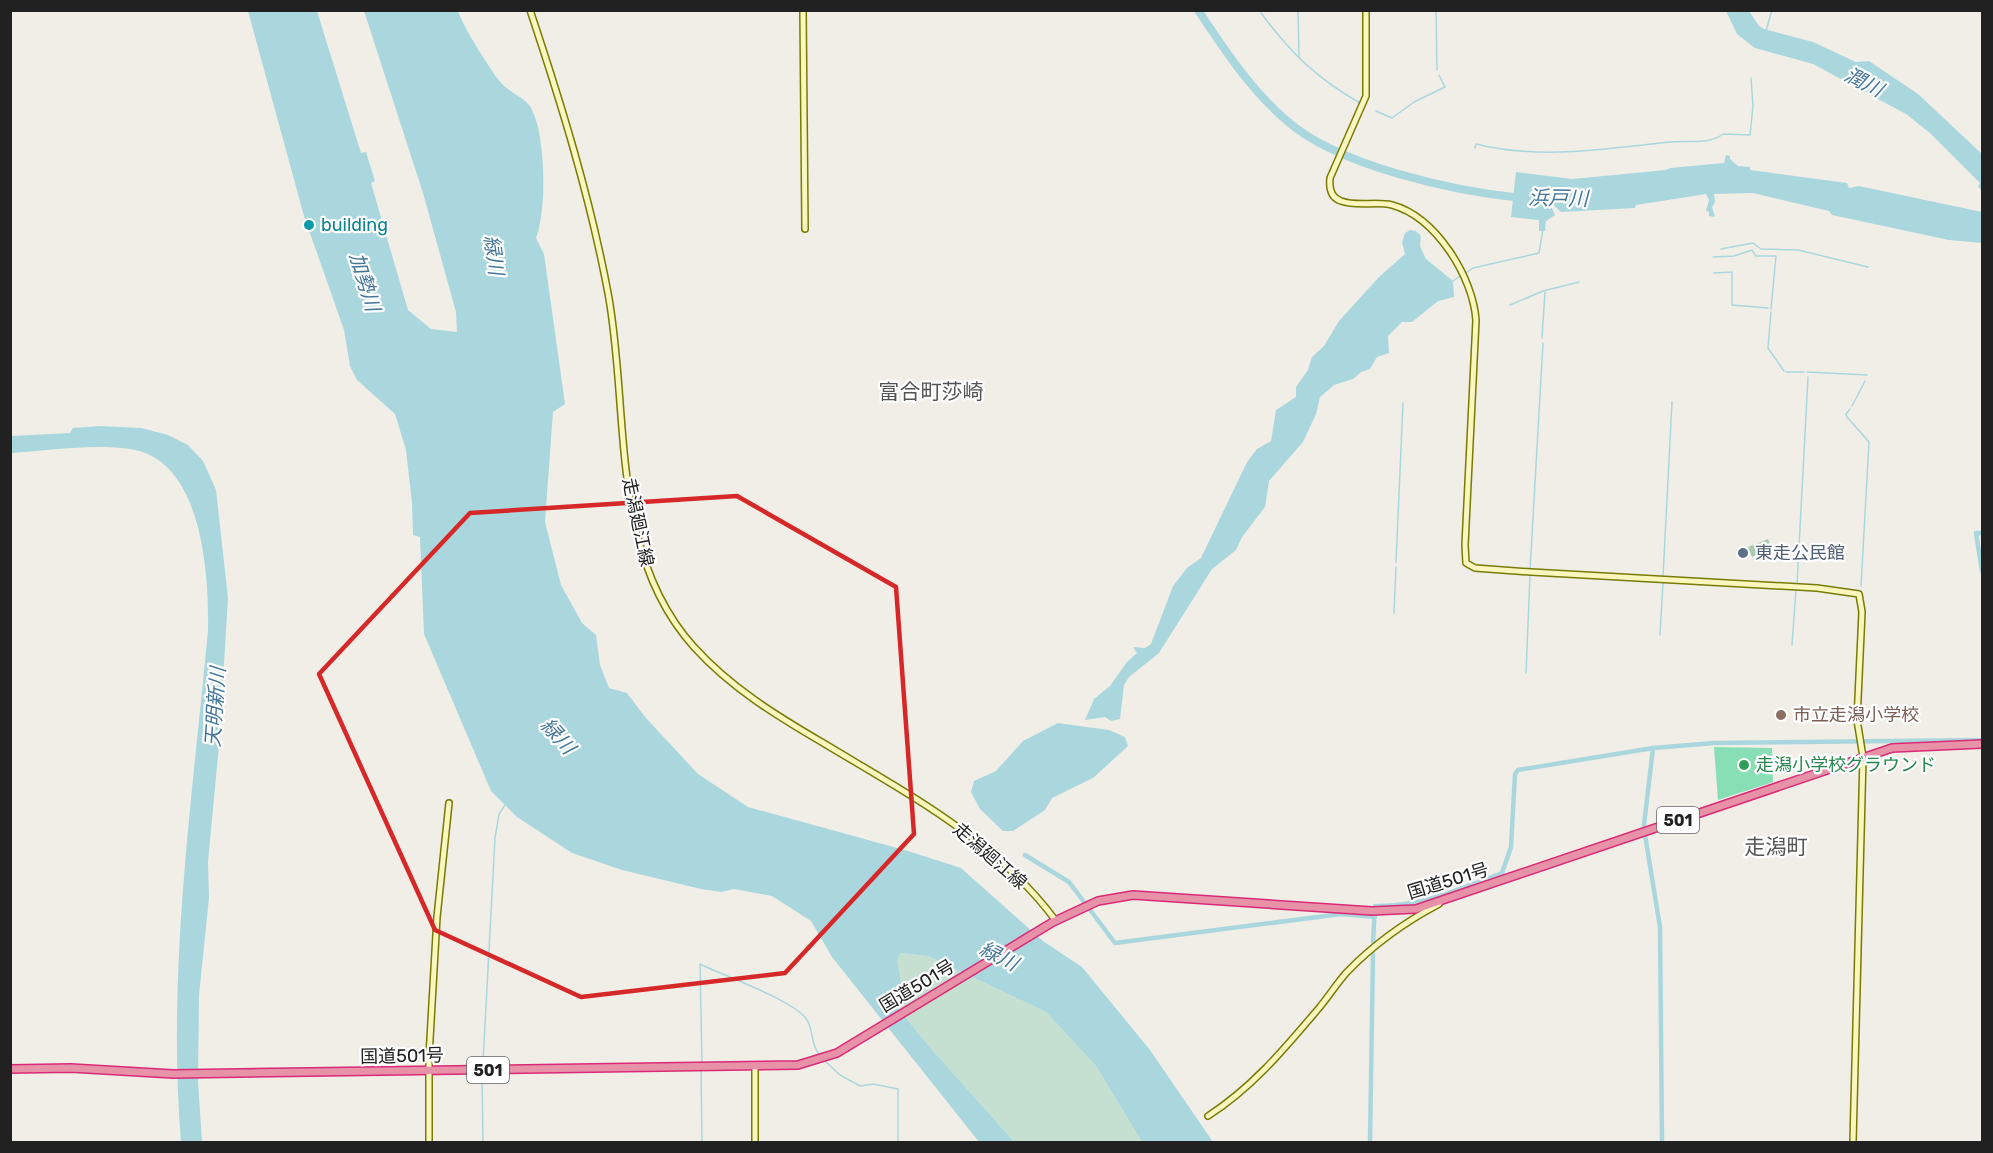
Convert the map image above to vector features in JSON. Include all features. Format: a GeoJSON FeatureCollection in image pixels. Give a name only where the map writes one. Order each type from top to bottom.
{"type":"FeatureCollection","features":[{"type":"Feature","properties":{"kind":"highway","name":"国道501号"},"geometry":{"type":"LineString","coordinates":[[10,1069],[71,1068],[173,1074],[798,1065],[837,1053],[1068,914],[1111,897],[1133,895],[1374,911],[1416,909],[1892,748],[1983,744]]}},
{"type":"Feature","properties":{"kind":"street","name":"走潟廻江線"},"geometry":{"type":"LineString","coordinates":[[530,10],[569,134],[596,234],[613,329],[634,518],[646,566],[666,609],[694,646],[741,691],[788,723],[955,824],[990,853],[1045,906],[1054,922]]}},
{"type":"Feature","properties":{"kind":"street"},"geometry":{"type":"LineString","coordinates":[[803,10],[805,229]]}},
{"type":"Feature","properties":{"kind":"street"},"geometry":{"type":"LineString","coordinates":[[1366,10],[1367,89],[1360,115],[1333,172],[1330,187],[1336,199],[1343,202],[1388,204],[1414,214],[1436,234],[1458,266],[1473,297],[1476,320],[1466,563],[1475,567],[1529,572],[1849,590],[1859,594],[1862,612],[1857,720],[1863,757],[1853,1143]]}},
{"type":"Feature","properties":{"kind":"street"},"geometry":{"type":"LineString","coordinates":[[429,1143],[429,1071],[439,889],[449,803]]}},
{"type":"Feature","properties":{"kind":"street"},"geometry":{"type":"LineString","coordinates":[[1208,1116],[1245,1090],[1291,1041],[1347,973],[1370,950],[1415,916],[1442,902]]}},
{"type":"Feature","properties":{"kind":"street"},"geometry":{"type":"LineString","coordinates":[[755,1067],[755,1143]]}},
{"type":"Feature","properties":{"kind":"highlighted area"},"geometry":{"type":"Polygon","coordinates":[[[737,496],[896,587],[914,834],[785,973],[581,997],[435,930],[319,674],[470,513],[737,496]]]}},
{"type":"Feature","properties":{"kind":"green space"},"geometry":{"type":"Polygon","coordinates":[[[1768,539],[1772,549],[1752,557],[1748,547],[1768,539]]]}},
{"type":"Feature","properties":{"kind":"green space","name":"走潟小学校グラウンド"},"geometry":{"type":"Polygon","coordinates":[[[1714,747],[1772,748],[1773,782],[1718,800],[1714,747]]]}},
{"type":"Feature","properties":{"kind":"green space"},"geometry":{"type":"Polygon","coordinates":[[[900,953],[928,956],[1046,1012],[1096,1066],[1142,1142],[1014,1142],[896,1005],[903,995],[896,960],[900,953]]]}},
{"type":"Feature","properties":{"kind":"water"},"geometry":{"type":"Polygon","coordinates":[[[248,11],[317,11],[361,153],[366,152],[375,181],[371,183],[408,310],[431,329],[457,332],[456,312],[423,193],[364,11],[458,11],[471,37],[498,79],[506,88],[526,101],[531,108],[540,136],[543,173],[542,210],[536,238],[544,254],[565,404],[553,412],[545,522],[561,585],[582,623],[596,635],[600,665],[609,688],[627,693],[645,717],[698,774],[748,807],[961,868],[1043,941],[1082,967],[1150,1050],[1213,1142],[1142,1142],[1096,1066],[1046,1012],[928,956],[900,953],[897,960],[903,996],[896,1005],[1014,1142],[979,1142],[832,957],[811,921],[772,896],[734,889],[721,892],[701,889],[622,870],[572,853],[517,817],[491,791],[424,634],[420,537],[413,535],[406,450],[395,414],[357,380],[350,366],[344,330],[304,216],[248,11]]]}},
{"type":"Feature","properties":{"kind":"water","name":"潤川"},"geometry":{"type":"Polygon","coordinates":[[[1726,11],[1749,11],[1759,26],[1764,29],[1813,42],[1856,62],[1869,61],[1918,94],[1982,154],[1982,191],[1978,186],[1980,183],[1930,133],[1906,114],[1813,64],[1755,48],[1737,34],[1726,11]]]}},
{"type":"Feature","properties":{"kind":"water"},"geometry":{"type":"Polygon","coordinates":[[[1726,155],[1730,156],[1730,159],[1738,166],[1750,167],[1750,170],[1847,183],[1849,188],[1859,186],[1982,212],[1982,243],[1949,240],[1832,215],[1829,211],[1753,193],[1714,194],[1715,202],[1712,207],[1715,217],[1709,216],[1709,212],[1706,211],[1709,200],[1706,194],[1636,205],[1635,208],[1561,212],[1553,205],[1551,206],[1555,215],[1546,221],[1545,231],[1539,231],[1539,220],[1511,217],[1516,172],[1572,179],[1724,163],[1726,155]]]}},
{"type":"Feature","properties":{"kind":"water"},"geometry":{"type":"Polygon","coordinates":[[[1410,230],[1416,231],[1421,236],[1420,246],[1426,259],[1453,281],[1454,297],[1438,301],[1412,322],[1402,322],[1388,336],[1389,353],[1377,357],[1370,369],[1361,372],[1353,379],[1334,385],[1320,397],[1316,414],[1303,442],[1269,481],[1265,507],[1242,537],[1236,550],[1212,569],[1159,653],[1129,677],[1124,685],[1120,719],[1111,721],[1105,717],[1085,720],[1094,699],[1110,686],[1127,662],[1137,653],[1133,647],[1145,648],[1151,644],[1173,586],[1187,568],[1201,558],[1247,462],[1257,449],[1271,441],[1276,410],[1296,397],[1296,387],[1308,370],[1312,357],[1324,346],[1339,321],[1379,277],[1405,254],[1402,242],[1405,233],[1410,230]]]}},
{"type":"Feature","properties":{"kind":"water","name":"天明新川"},"geometry":{"type":"Polygon","coordinates":[[[100,426],[141,428],[168,435],[188,445],[203,461],[216,490],[228,598],[219,745],[208,862],[209,898],[199,995],[198,1081],[202,1142],[181,1142],[177,1078],[179,950],[183,886],[208,631],[207,582],[198,527],[189,501],[177,479],[160,461],[139,451],[93,447],[11,453],[11,436],[70,433],[73,428],[100,426]]]}},
{"type":"Feature","properties":{"kind":"water"},"geometry":{"type":"Polygon","coordinates":[[[1058,723],[1109,730],[1125,737],[1128,746],[1093,778],[1052,798],[1045,810],[1013,831],[1003,831],[980,809],[971,792],[974,781],[996,771],[1023,741],[1058,723]]]}},
{"type":"Feature","properties":{"kind":"waterway","name":"浜戸川"},"geometry":{"type":"LineString","coordinates":[[1198,10],[1238,68],[1261,95],[1286,120],[1308,136],[1335,151],[1398,174],[1463,189],[1521,198]]}},
{"type":"Feature","properties":{"kind":"waterway"},"geometry":{"type":"LineString","coordinates":[[1298,10],[1299,58]]}},
{"type":"Feature","properties":{"kind":"waterway"},"geometry":{"type":"LineString","coordinates":[[1436,10],[1437,70]]}},
{"type":"Feature","properties":{"kind":"waterway"},"geometry":{"type":"LineString","coordinates":[[1766,31],[1772,10]]}},
{"type":"Feature","properties":{"kind":"waterway"},"geometry":{"type":"LineString","coordinates":[[1261,13],[1305,64],[1344,94],[1360,103]]}},
{"type":"Feature","properties":{"kind":"waterway"},"geometry":{"type":"LineString","coordinates":[[1376,111],[1392,118],[1414,102],[1445,87],[1439,75]]}},
{"type":"Feature","properties":{"kind":"waterway"},"geometry":{"type":"LineString","coordinates":[[1475,148],[1476,144],[1524,151],[1573,152],[1670,142],[1705,141],[1723,134],[1750,135],[1753,106],[1751,78]]}},
{"type":"Feature","properties":{"kind":"waterway"},"geometry":{"type":"LineString","coordinates":[[1464,274],[1473,268],[1539,253],[1543,229]]}},
{"type":"Feature","properties":{"kind":"waterway"},"geometry":{"type":"LineString","coordinates":[[1721,249],[1753,243],[1761,249],[1798,250],[1868,267]]}},
{"type":"Feature","properties":{"kind":"waterway"},"geometry":{"type":"LineString","coordinates":[[1713,257],[1734,256],[1752,250],[1756,256],[1776,256],[1771,309]]}},
{"type":"Feature","properties":{"kind":"waterway"},"geometry":{"type":"LineString","coordinates":[[1714,273],[1732,272],[1732,305],[1768,308]]}},
{"type":"Feature","properties":{"kind":"waterway"},"geometry":{"type":"LineString","coordinates":[[1453,281],[1460,276]]}},
{"type":"Feature","properties":{"kind":"waterway"},"geometry":{"type":"LineString","coordinates":[[1510,305],[1543,291],[1579,282]]}},
{"type":"Feature","properties":{"kind":"waterway"},"geometry":{"type":"LineString","coordinates":[[1542,338],[1545,292]]}},
{"type":"Feature","properties":{"kind":"waterway"},"geometry":{"type":"LineString","coordinates":[[1771,312],[1768,348],[1784,371]]}},
{"type":"Feature","properties":{"kind":"waterway"},"geometry":{"type":"LineString","coordinates":[[1530,570],[1543,343]]}},
{"type":"Feature","properties":{"kind":"waterway"},"geometry":{"type":"LineString","coordinates":[[1786,372],[1804,372]]}},
{"type":"Feature","properties":{"kind":"waterway"},"geometry":{"type":"LineString","coordinates":[[1807,372],[1867,375]]}},
{"type":"Feature","properties":{"kind":"waterway"},"geometry":{"type":"LineString","coordinates":[[1797,585],[1808,377]]}},
{"type":"Feature","properties":{"kind":"waterway"},"geometry":{"type":"LineString","coordinates":[[1852,406],[1865,381]]}},
{"type":"Feature","properties":{"kind":"waterway"},"geometry":{"type":"LineString","coordinates":[[1663,577],[1672,402]]}},
{"type":"Feature","properties":{"kind":"waterway"},"geometry":{"type":"LineString","coordinates":[[1396,562],[1403,403]]}},
{"type":"Feature","properties":{"kind":"waterway"},"geometry":{"type":"LineString","coordinates":[[1850,409],[1846,414],[1847,417],[1869,442],[1861,586]]}},
{"type":"Feature","properties":{"kind":"waterway"},"geometry":{"type":"LineString","coordinates":[[1982,533],[1976,533],[1982,571]]}},
{"type":"Feature","properties":{"kind":"waterway"},"geometry":{"type":"LineString","coordinates":[[1394,613],[1396,567]]}},
{"type":"Feature","properties":{"kind":"waterway"},"geometry":{"type":"LineString","coordinates":[[1526,673],[1530,575]]}},
{"type":"Feature","properties":{"kind":"waterway"},"geometry":{"type":"LineString","coordinates":[[1660,635],[1663,582]]}},
{"type":"Feature","properties":{"kind":"waterway"},"geometry":{"type":"LineString","coordinates":[[1792,645],[1796,589]]}},
{"type":"Feature","properties":{"kind":"waterway"},"geometry":{"type":"LineString","coordinates":[[1373,942],[1375,906],[1392,906],[1424,900],[1502,873],[1511,847],[1515,774],[1518,770],[1653,748],[1714,743],[1982,740]]}},
{"type":"Feature","properties":{"kind":"waterway"},"geometry":{"type":"LineString","coordinates":[[1644,825],[1653,748]]}},
{"type":"Feature","properties":{"kind":"waterway"},"geometry":{"type":"LineString","coordinates":[[483,1062],[495,838],[499,814],[505,805]]}},
{"type":"Feature","properties":{"kind":"waterway"},"geometry":{"type":"LineString","coordinates":[[1645,835],[1660,927],[1662,1142]]}},
{"type":"Feature","properties":{"kind":"waterway"},"geometry":{"type":"LineString","coordinates":[[1025,855],[1069,882],[1115,943],[1341,914],[1375,917]]}},
{"type":"Feature","properties":{"kind":"waterway"},"geometry":{"type":"LineString","coordinates":[[1370,1142],[1373,954]]}},
{"type":"Feature","properties":{"kind":"waterway"},"geometry":{"type":"LineString","coordinates":[[702,1064],[700,964],[775,997],[800,1013],[809,1024],[814,1046],[819,1054]]}},
{"type":"Feature","properties":{"kind":"waterway"},"geometry":{"type":"LineString","coordinates":[[824,1060],[840,1075],[860,1086],[873,1084],[898,1089],[898,1142]]}},
{"type":"Feature","properties":{"kind":"waterway"},"geometry":{"type":"LineString","coordinates":[[701,1068],[702,1142]]}},
{"type":"Feature","properties":{"kind":"waterway"},"geometry":{"type":"LineString","coordinates":[[482,1074],[483,1142]]}},
{"type":"Feature","properties":{"kind":"place","name":"building"},"geometry":{"type":"Point","coordinates":[309,225]}},
{"type":"Feature","properties":{"kind":"place","name":"東走公民館"},"geometry":{"type":"Point","coordinates":[1743,553]}},
{"type":"Feature","properties":{"kind":"place","name":"市立走潟小学校"},"geometry":{"type":"Point","coordinates":[1781,715]}},
{"type":"Feature","properties":{"kind":"place","name":"走潟小学校グラウンド"},"geometry":{"type":"Point","coordinates":[1744,765]}},
{"type":"Feature","properties":{"kind":"district","name":"富合町莎崎"},"geometry":{"type":"Point","coordinates":[931,391]}},
{"type":"Feature","properties":{"kind":"district","name":"走潟町"},"geometry":{"type":"Point","coordinates":[1776,846]}},
{"type":"Feature","properties":{"kind":"water label","name":"緑川"},"geometry":{"type":"Point","coordinates":[494,255]}},
{"type":"Feature","properties":{"kind":"water label","name":"加勢川"},"geometry":{"type":"Point","coordinates":[365,282]}},
{"type":"Feature","properties":{"kind":"water label","name":"緑川"},"geometry":{"type":"Point","coordinates":[558,736]}},
{"type":"Feature","properties":{"kind":"water label","name":"緑川"},"geometry":{"type":"Point","coordinates":[999,956]}}]}
